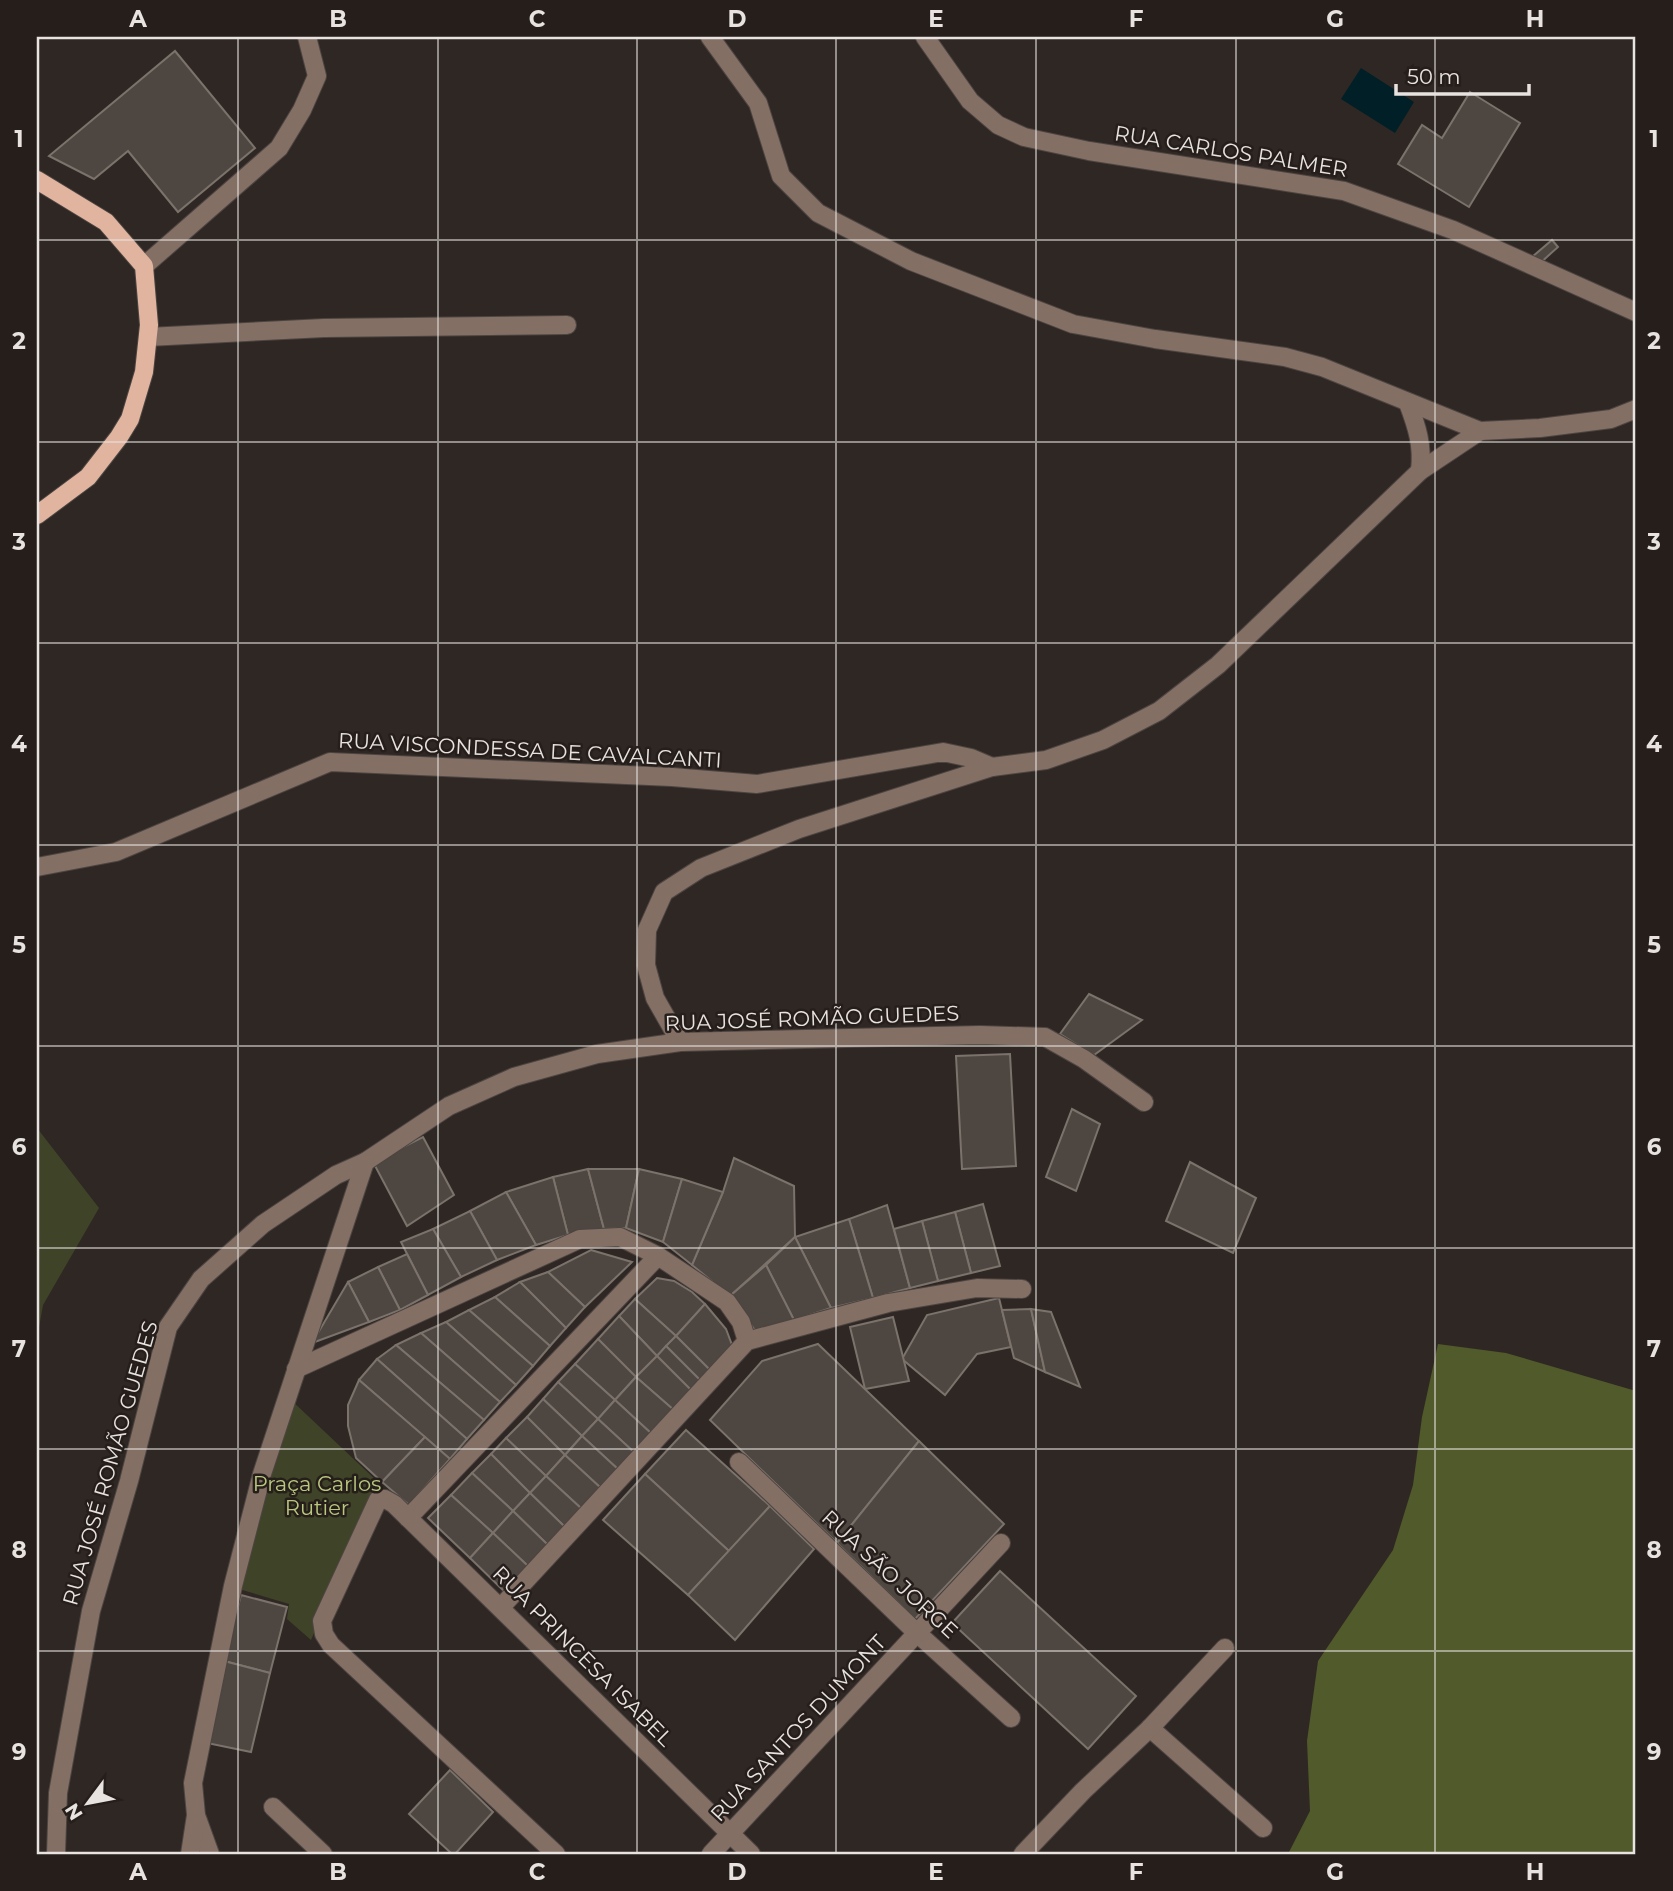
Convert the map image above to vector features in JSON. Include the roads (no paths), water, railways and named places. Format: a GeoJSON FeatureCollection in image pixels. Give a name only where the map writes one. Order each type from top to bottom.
{"type":"FeatureCollection","features":[{"type":"Feature","properties":{"kind":"main road"},"geometry":{"type":"LineString","coordinates":[[37,180],[106,222],[144,267],[149,325],[144,372],[130,419],[88,477],[37,515]]}},
{"type":"Feature","properties":{"kind":"street"},"geometry":{"type":"LineString","coordinates":[[144,267],[279,148],[302,110],[317,76],[307,37]]}},
{"type":"Feature","properties":{"kind":"street"},"geometry":{"type":"LineString","coordinates":[[710,37],[758,103],[781,176],[818,213],[911,261],[1073,324],[1155,339],[1285,356],[1322,367],[1480,431],[1540,428],[1611,419],[1636,409]]}},
{"type":"Feature","properties":{"kind":"street","name":"RUA CARLOS PALMER"},"geometry":{"type":"LineString","coordinates":[[925,37],[970,101],[998,125],[1024,137],[1089,151],[1344,191],[1453,230],[1636,313]]}},
{"type":"Feature","properties":{"kind":"street"},"geometry":{"type":"LineString","coordinates":[[148,337],[324,328],[567,325]]}},
{"type":"Feature","properties":{"kind":"street"},"geometry":{"type":"LineString","coordinates":[[1408,403],[1422,450],[1420,471]]}},
{"type":"Feature","properties":{"kind":"street"},"geometry":{"type":"LineString","coordinates":[[680,1042],[655,998],[646,965],[647,930],[664,892],[701,867],[799,828],[992,767],[1046,760],[1103,740],[1159,711],[1218,665],[1420,471],[1480,431]]}},
{"type":"Feature","properties":{"kind":"street","name":"RUA VISCONDESSA DE CAVALCANTI"},"geometry":{"type":"LineString","coordinates":[[37,867],[116,852],[330,762],[672,777],[757,784],[943,752],[971,758],[992,767]]}},
{"type":"Feature","properties":{"kind":"street","name":"RUA JOSÉ ROMÃO GUEDES"},"geometry":{"type":"LineString","coordinates":[[56,1854],[58,1793],[92,1611],[129,1481],[168,1327],[201,1279],[263,1224],[336,1175],[365,1162],[449,1106],[514,1077],[597,1054],[680,1042],[889,1037],[1045,1037],[1084,1059],[1144,1102]]}},
{"type":"Feature","properties":{"kind":"street"},"geometry":{"type":"LineString","coordinates":[[190,1854],[196,1815],[193,1783],[233,1586],[262,1474],[365,1162]]}},
{"type":"Feature","properties":{"kind":"street"},"geometry":{"type":"LineString","coordinates":[[296,1369],[580,1239],[621,1237],[658,1256],[727,1302],[741,1322],[747,1341]]}},
{"type":"Feature","properties":{"kind":"street"},"geometry":{"type":"LineString","coordinates":[[408,1518],[658,1256]]}},
{"type":"Feature","properties":{"kind":"street"},"geometry":{"type":"LineString","coordinates":[[501,1607],[747,1341],[888,1303],[977,1288],[1022,1289]]}},
{"type":"Feature","properties":{"kind":"street","name":"RUA SÃO JORGE"},"geometry":{"type":"LineString","coordinates":[[739,1462],[917,1633],[1011,1718]]}},
{"type":"Feature","properties":{"kind":"street","name":"RUA PRINCESA ISABEL"},"geometry":{"type":"LineString","coordinates":[[556,1854],[331,1645],[324,1634],[322,1621],[378,1500],[394,1504],[751,1854]]}},
{"type":"Feature","properties":{"kind":"street","name":"RUA SANTOS DUMONT"},"geometry":{"type":"LineString","coordinates":[[711,1854],[1001,1543]]}},
{"type":"Feature","properties":{"kind":"street"},"geometry":{"type":"LineString","coordinates":[[1023,1854],[1083,1791],[1150,1728],[1225,1648]]}},
{"type":"Feature","properties":{"kind":"street"},"geometry":{"type":"LineString","coordinates":[[1150,1728],[1263,1828]]}},
{"type":"Feature","properties":{"kind":"street"},"geometry":{"type":"LineString","coordinates":[[272,1807],[323,1854]]}},
{"type":"Feature","properties":{"kind":"street"},"geometry":{"type":"LineString","coordinates":[[196,1815],[210,1854]]}},
{"type":"Feature","properties":{"kind":"water"},"geometry":{"type":"Polygon","coordinates":[[[1361,68],[1414,102],[1395,133],[1341,99],[1361,68]]]}},
{"type":"Feature","properties":{"kind":"park label","name":"Praça Carlos Rutier"},"geometry":{"type":"Point","coordinates":[317,1495]}}]}
